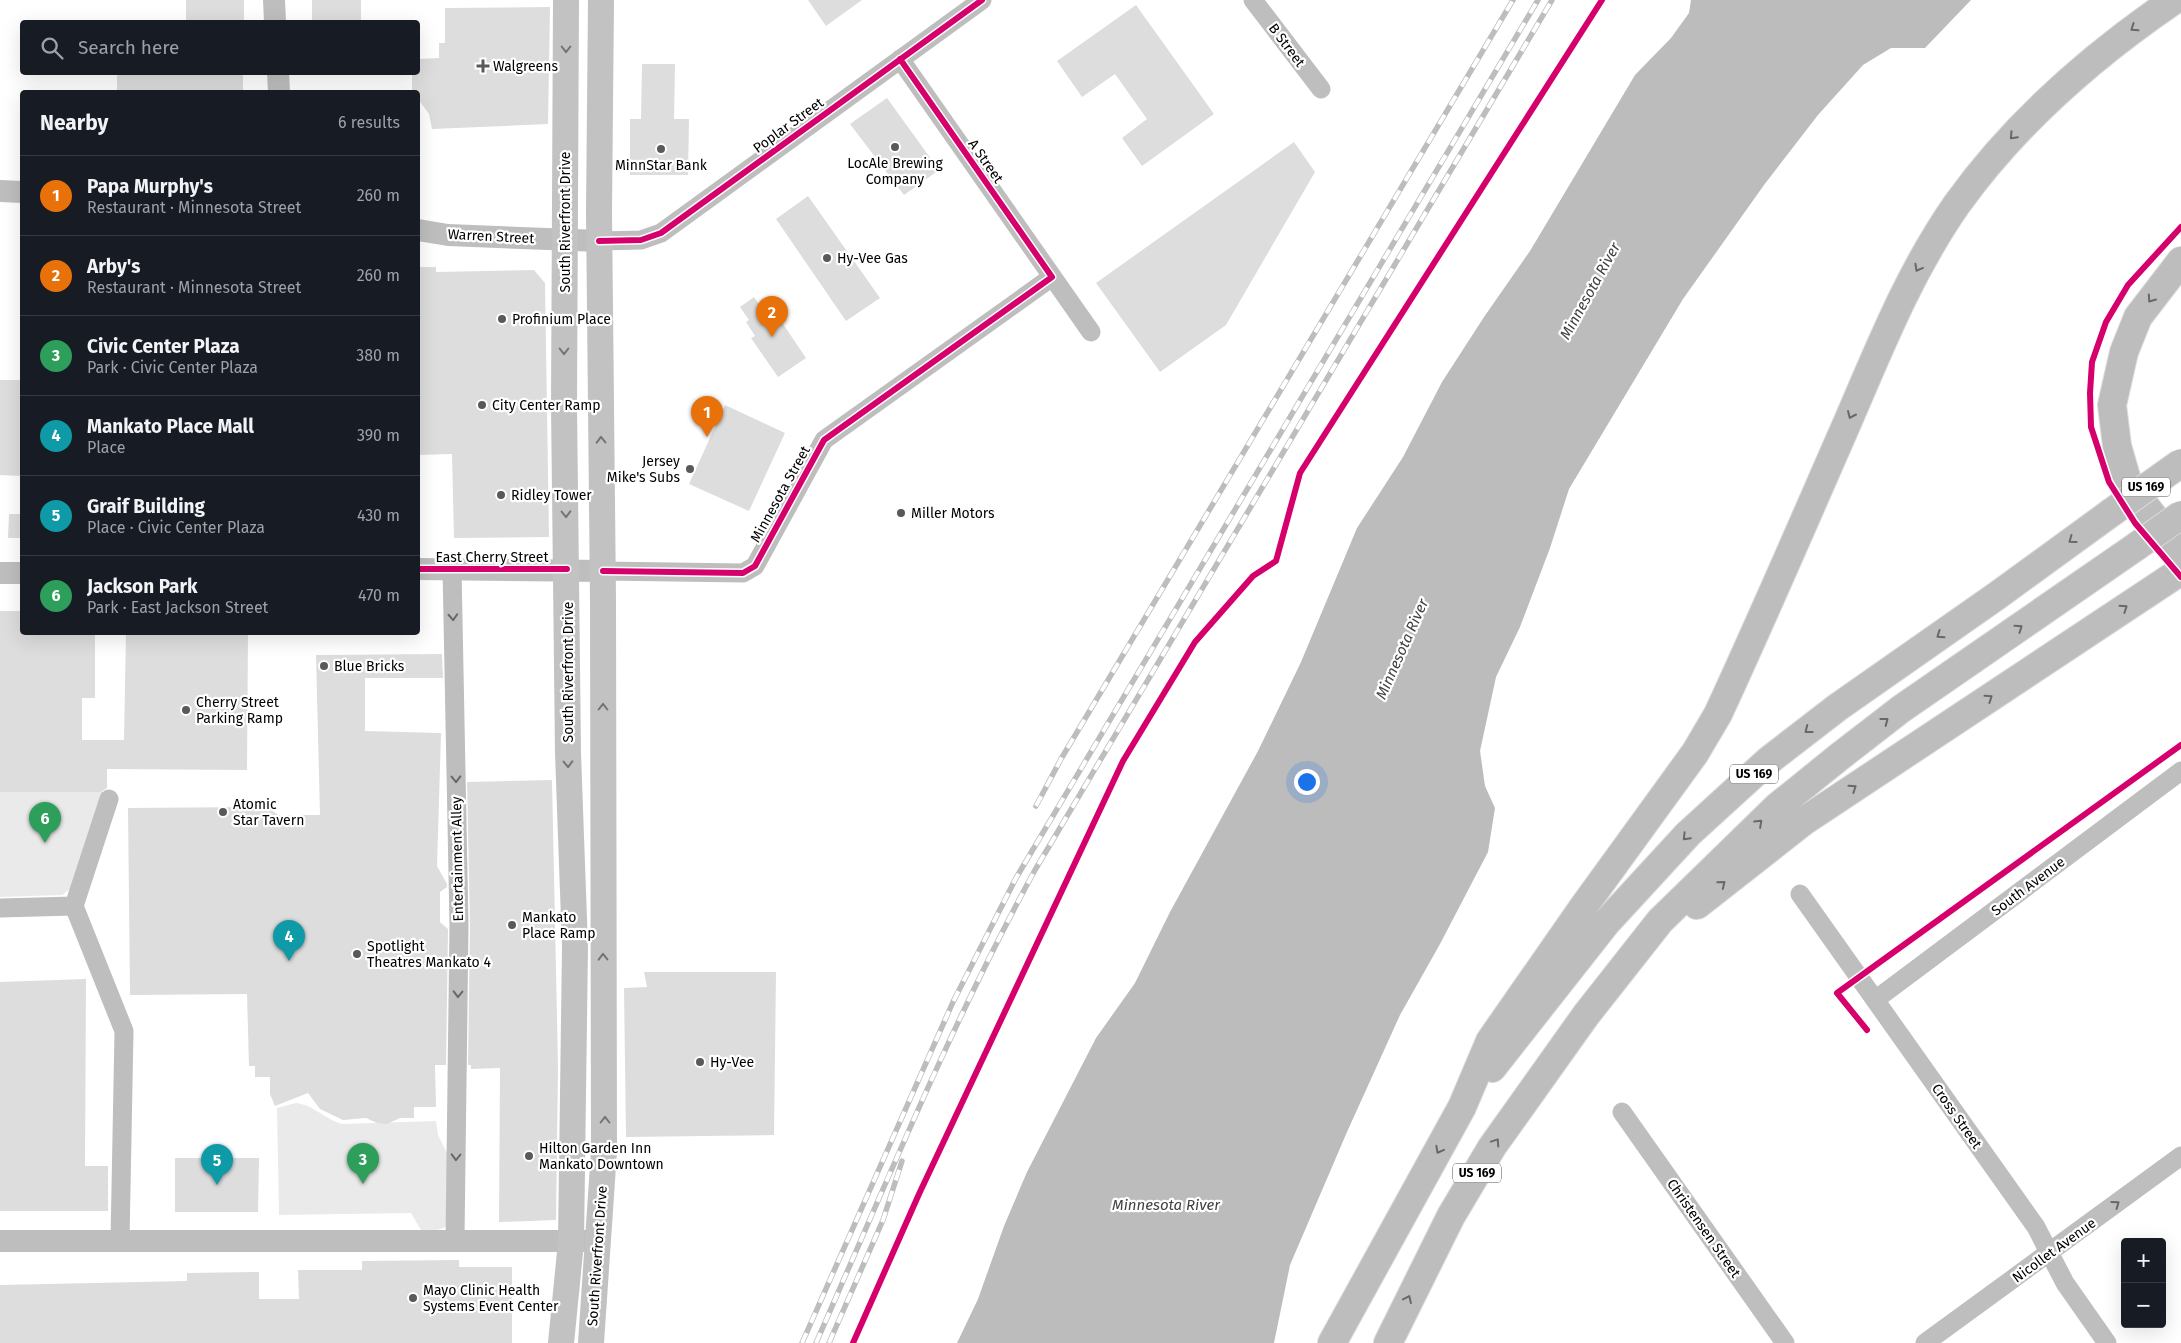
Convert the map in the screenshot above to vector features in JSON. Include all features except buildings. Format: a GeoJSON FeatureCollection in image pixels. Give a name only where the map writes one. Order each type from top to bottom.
{"type":"FeatureCollection","features":[{"type":"Feature","properties":{"kind":"highway"},"geometry":{"type":"LineString","coordinates":[[1462,1107],[1490,1040],[1695,753],[1718,714],[1903,294],[1957,205],[1994,157],[2037,111],[2121,36],[2174,0]]}},
{"type":"Feature","properties":{"kind":"highway"},"geometry":{"type":"LineString","coordinates":[[2181,261],[2164,280],[2138,317],[2124,352],[2112,405],[2116,446],[2128,484],[2181,552]]}},
{"type":"Feature","properties":{"kind":"highway"},"geometry":{"type":"LineString","coordinates":[[2124,352],[2124,405],[2131,443],[2142,472],[2181,522]]}},
{"type":"Feature","properties":{"kind":"highway","name":"US 169"},"geometry":{"type":"LineString","coordinates":[[1346,1343],[1386,1248],[1462,1107],[1606,923],[1688,834],[1768,761],[1838,707],[2181,463]]}},
{"type":"Feature","properties":{"kind":"highway","name":"US 169"},"geometry":{"type":"LineString","coordinates":[[1388,1343],[1451,1216],[1492,1147],[1586,1015],[1660,920],[1777,807],[1901,710],[2181,515]]}},
{"type":"Feature","properties":{"kind":"highway"},"geometry":{"type":"LineString","coordinates":[[1586,1015],[1690,911],[1804,821],[2174,575]]}},
{"type":"Feature","properties":{"kind":"highway"},"geometry":{"type":"LineString","coordinates":[[1332,1343],[1386,1248]]}},
{"type":"Feature","properties":{"kind":"main road","name":"South Riverfront Drive"},"geometry":{"type":"LineString","coordinates":[[561,1343],[571,1242],[575,946],[568,753],[565,240],[566,0]]}},
{"type":"Feature","properties":{"kind":"main road","name":"South Riverfront Drive"},"geometry":{"type":"LineString","coordinates":[[591,1343],[600,1241],[604,1151],[603,571],[599,241],[601,0]]}},
{"type":"Feature","properties":{"kind":"street"},"geometry":{"type":"LineString","coordinates":[[274,0],[275,20]]}},
{"type":"Feature","properties":{"kind":"street","name":"Poplar Street"},"geometry":{"type":"LineString","coordinates":[[565,240],[642,240],[661,233],[982,0]]}},
{"type":"Feature","properties":{"kind":"street","name":"B Street"},"geometry":{"type":"LineString","coordinates":[[1252,0],[1320,90]]}},
{"type":"Feature","properties":{"kind":"street","name":"A Street"},"geometry":{"type":"LineString","coordinates":[[900,59],[1091,332]]}},
{"type":"Feature","properties":{"kind":"street"},"geometry":{"type":"LineString","coordinates":[[278,75],[279,90]]}},
{"type":"Feature","properties":{"kind":"street"},"geometry":{"type":"LineString","coordinates":[[0,191],[20,192]]}},
{"type":"Feature","properties":{"kind":"street","name":"Warren Street"},"geometry":{"type":"LineString","coordinates":[[420,230],[448,235],[565,240]]}},
{"type":"Feature","properties":{"kind":"street","name":"Minnesota Street"},"geometry":{"type":"LineString","coordinates":[[567,569],[742,573],[755,566],[824,440],[1052,277]]}},
{"type":"Feature","properties":{"kind":"street","name":"Entertainment Alley"},"geometry":{"type":"LineString","coordinates":[[452,568],[458,925],[455,1240]]}},
{"type":"Feature","properties":{"kind":"street","name":"East Cherry Street"},"geometry":{"type":"LineString","coordinates":[[420,569],[567,569]]}},
{"type":"Feature","properties":{"kind":"street"},"geometry":{"type":"LineString","coordinates":[[0,573],[20,573]]}},
{"type":"Feature","properties":{"kind":"street","name":"South Avenue"},"geometry":{"type":"LineString","coordinates":[[1875,1000],[2181,771]]}},
{"type":"Feature","properties":{"kind":"street"},"geometry":{"type":"LineString","coordinates":[[109,799],[74,906],[124,1031],[120,1241]]}},
{"type":"Feature","properties":{"kind":"street","name":"Cross Street"},"geometry":{"type":"LineString","coordinates":[[1800,894],[2036,1227],[2048,1254],[2065,1283],[2107,1343]]}},
{"type":"Feature","properties":{"kind":"street"},"geometry":{"type":"LineString","coordinates":[[0,908],[74,906]]}},
{"type":"Feature","properties":{"kind":"street","name":"Christensen Street"},"geometry":{"type":"LineString","coordinates":[[1622,1112],[1785,1343]]}},
{"type":"Feature","properties":{"kind":"street","name":"Nicollet Avenue"},"geometry":{"type":"LineString","coordinates":[[1926,1343],[2181,1156]]}},
{"type":"Feature","properties":{"kind":"street"},"geometry":{"type":"LineString","coordinates":[[0,1241],[600,1241]]}},
{"type":"Feature","properties":{"kind":"shaded area"},"geometry":{"type":"Polygon","coordinates":[[[0,792],[107,792],[73,887],[62,895],[0,897],[0,792]]]}},
{"type":"Feature","properties":{"kind":"shaded area"},"geometry":{"type":"Polygon","coordinates":[[[296,1103],[309,1107],[342,1124],[436,1121],[438,1135],[448,1155],[448,1224],[439,1229],[421,1230],[411,1213],[279,1215],[277,1108],[296,1103]]]}},
{"type":"Feature","properties":{"kind":"water","name":"Minnesota River"},"geometry":{"type":"Polygon","coordinates":[[[1691,0],[1971,0],[1925,48],[1891,48],[1863,65],[1818,115],[1764,185],[1683,299],[1569,489],[1550,548],[1520,627],[1496,677],[1480,751],[1485,786],[1495,808],[1488,852],[1400,1015],[1347,1132],[1290,1265],[1274,1343],[957,1343],[978,1299],[1004,1226],[1027,1172],[1096,1038],[1135,983],[1170,912],[1258,751],[1301,662],[1357,528],[1403,457],[1442,382],[1530,251],[1635,75],[1671,38],[1689,13],[1691,0]]]}},
{"type":"Feature","properties":{"kind":"railway"},"geometry":{"type":"LineString","coordinates":[[1036,806],[1061,759],[1513,0]]}},
{"type":"Feature","properties":{"kind":"railway"},"geometry":{"type":"LineString","coordinates":[[802,1343],[953,1002],[1016,878],[1538,0]]}},
{"type":"Feature","properties":{"kind":"railway"},"geometry":{"type":"LineString","coordinates":[[816,1343],[948,1045],[1035,870],[1552,0]]}},
{"type":"Feature","properties":{"kind":"railway"},"geometry":{"type":"LineString","coordinates":[[829,1343],[883,1220],[902,1161]]}},
{"type":"Feature","properties":{"kind":"cycle path"},"geometry":{"type":"LineString","coordinates":[[599,241],[641,240],[661,233],[982,0]]}},
{"type":"Feature","properties":{"kind":"cycle path"},"geometry":{"type":"LineString","coordinates":[[853,1343],[919,1194],[1123,761],[1195,642],[1253,576],[1276,561],[1300,473],[1602,0]]}},
{"type":"Feature","properties":{"kind":"cycle path"},"geometry":{"type":"LineString","coordinates":[[603,571],[743,573],[755,566],[824,440],[1052,277],[900,59]]}},
{"type":"Feature","properties":{"kind":"cycle path"},"geometry":{"type":"LineString","coordinates":[[2181,227],[2128,285],[2106,322],[2092,362],[2090,393],[2091,427],[2109,482],[2135,523],[2181,577]]}},
{"type":"Feature","properties":{"kind":"cycle path"},"geometry":{"type":"LineString","coordinates":[[420,569],[567,569]]}},
{"type":"Feature","properties":{"kind":"cycle path"},"geometry":{"type":"LineString","coordinates":[[1867,1030],[1837,993],[2181,745]]}},
{"type":"Feature","properties":{"kind":"place","name":"Walgreens"},"geometry":{"type":"Point","coordinates":[483,66]}},
{"type":"Feature","properties":{"kind":"place","name":"LocAle Brewing Company"},"geometry":{"type":"Point","coordinates":[895,147]}},
{"type":"Feature","properties":{"kind":"place","name":"MinnStar Bank"},"geometry":{"type":"Point","coordinates":[661,149]}},
{"type":"Feature","properties":{"kind":"place","name":"Hy-Vee Gas"},"geometry":{"type":"Point","coordinates":[827,258]}},
{"type":"Feature","properties":{"kind":"place","name":"Profinium Place"},"geometry":{"type":"Point","coordinates":[502,319]}},
{"type":"Feature","properties":{"kind":"place","name":"Arby's"},"geometry":{"type":"Point","coordinates":[772,337]}},
{"type":"Feature","properties":{"kind":"place","name":"City Center Ramp"},"geometry":{"type":"Point","coordinates":[482,405]}},
{"type":"Feature","properties":{"kind":"place","name":"Papa Murphy's"},"geometry":{"type":"Point","coordinates":[707,437]}},
{"type":"Feature","properties":{"kind":"place","name":"Jersey Mike's Subs"},"geometry":{"type":"Point","coordinates":[690,469]}},
{"type":"Feature","properties":{"kind":"place","name":"Ridley Tower"},"geometry":{"type":"Point","coordinates":[501,495]}},
{"type":"Feature","properties":{"kind":"place","name":"Miller Motors"},"geometry":{"type":"Point","coordinates":[901,513]}},
{"type":"Feature","properties":{"kind":"place","name":"Blue Bricks"},"geometry":{"type":"Point","coordinates":[324,666]}},
{"type":"Feature","properties":{"kind":"place","name":"Cherry Street Parking Ramp"},"geometry":{"type":"Point","coordinates":[186,710]}},
{"type":"Feature","properties":{"kind":"place","name":"Atomic Star Tavern"},"geometry":{"type":"Point","coordinates":[223,812]}},
{"type":"Feature","properties":{"kind":"place","name":"Jackson Park"},"geometry":{"type":"Point","coordinates":[45,843]}},
{"type":"Feature","properties":{"kind":"place","name":"Mankato Place Ramp"},"geometry":{"type":"Point","coordinates":[512,925]}},
{"type":"Feature","properties":{"kind":"place","name":"Spotlight Theatres Mankato 4"},"geometry":{"type":"Point","coordinates":[357,954]}},
{"type":"Feature","properties":{"kind":"place","name":"Mankato Place Mall"},"geometry":{"type":"Point","coordinates":[289,961]}},
{"type":"Feature","properties":{"kind":"place","name":"Hy-Vee"},"geometry":{"type":"Point","coordinates":[700,1062]}},
{"type":"Feature","properties":{"kind":"place","name":"Hilton Garden Inn Mankato Downtown"},"geometry":{"type":"Point","coordinates":[529,1156]}},
{"type":"Feature","properties":{"kind":"place","name":"Civic Center Plaza"},"geometry":{"type":"Point","coordinates":[363,1184]}},
{"type":"Feature","properties":{"kind":"place","name":"Graif Building"},"geometry":{"type":"Point","coordinates":[217,1185]}},
{"type":"Feature","properties":{"kind":"place","name":"Mayo Clinic Health Systems Event Center"},"geometry":{"type":"Point","coordinates":[413,1298]}}]}
